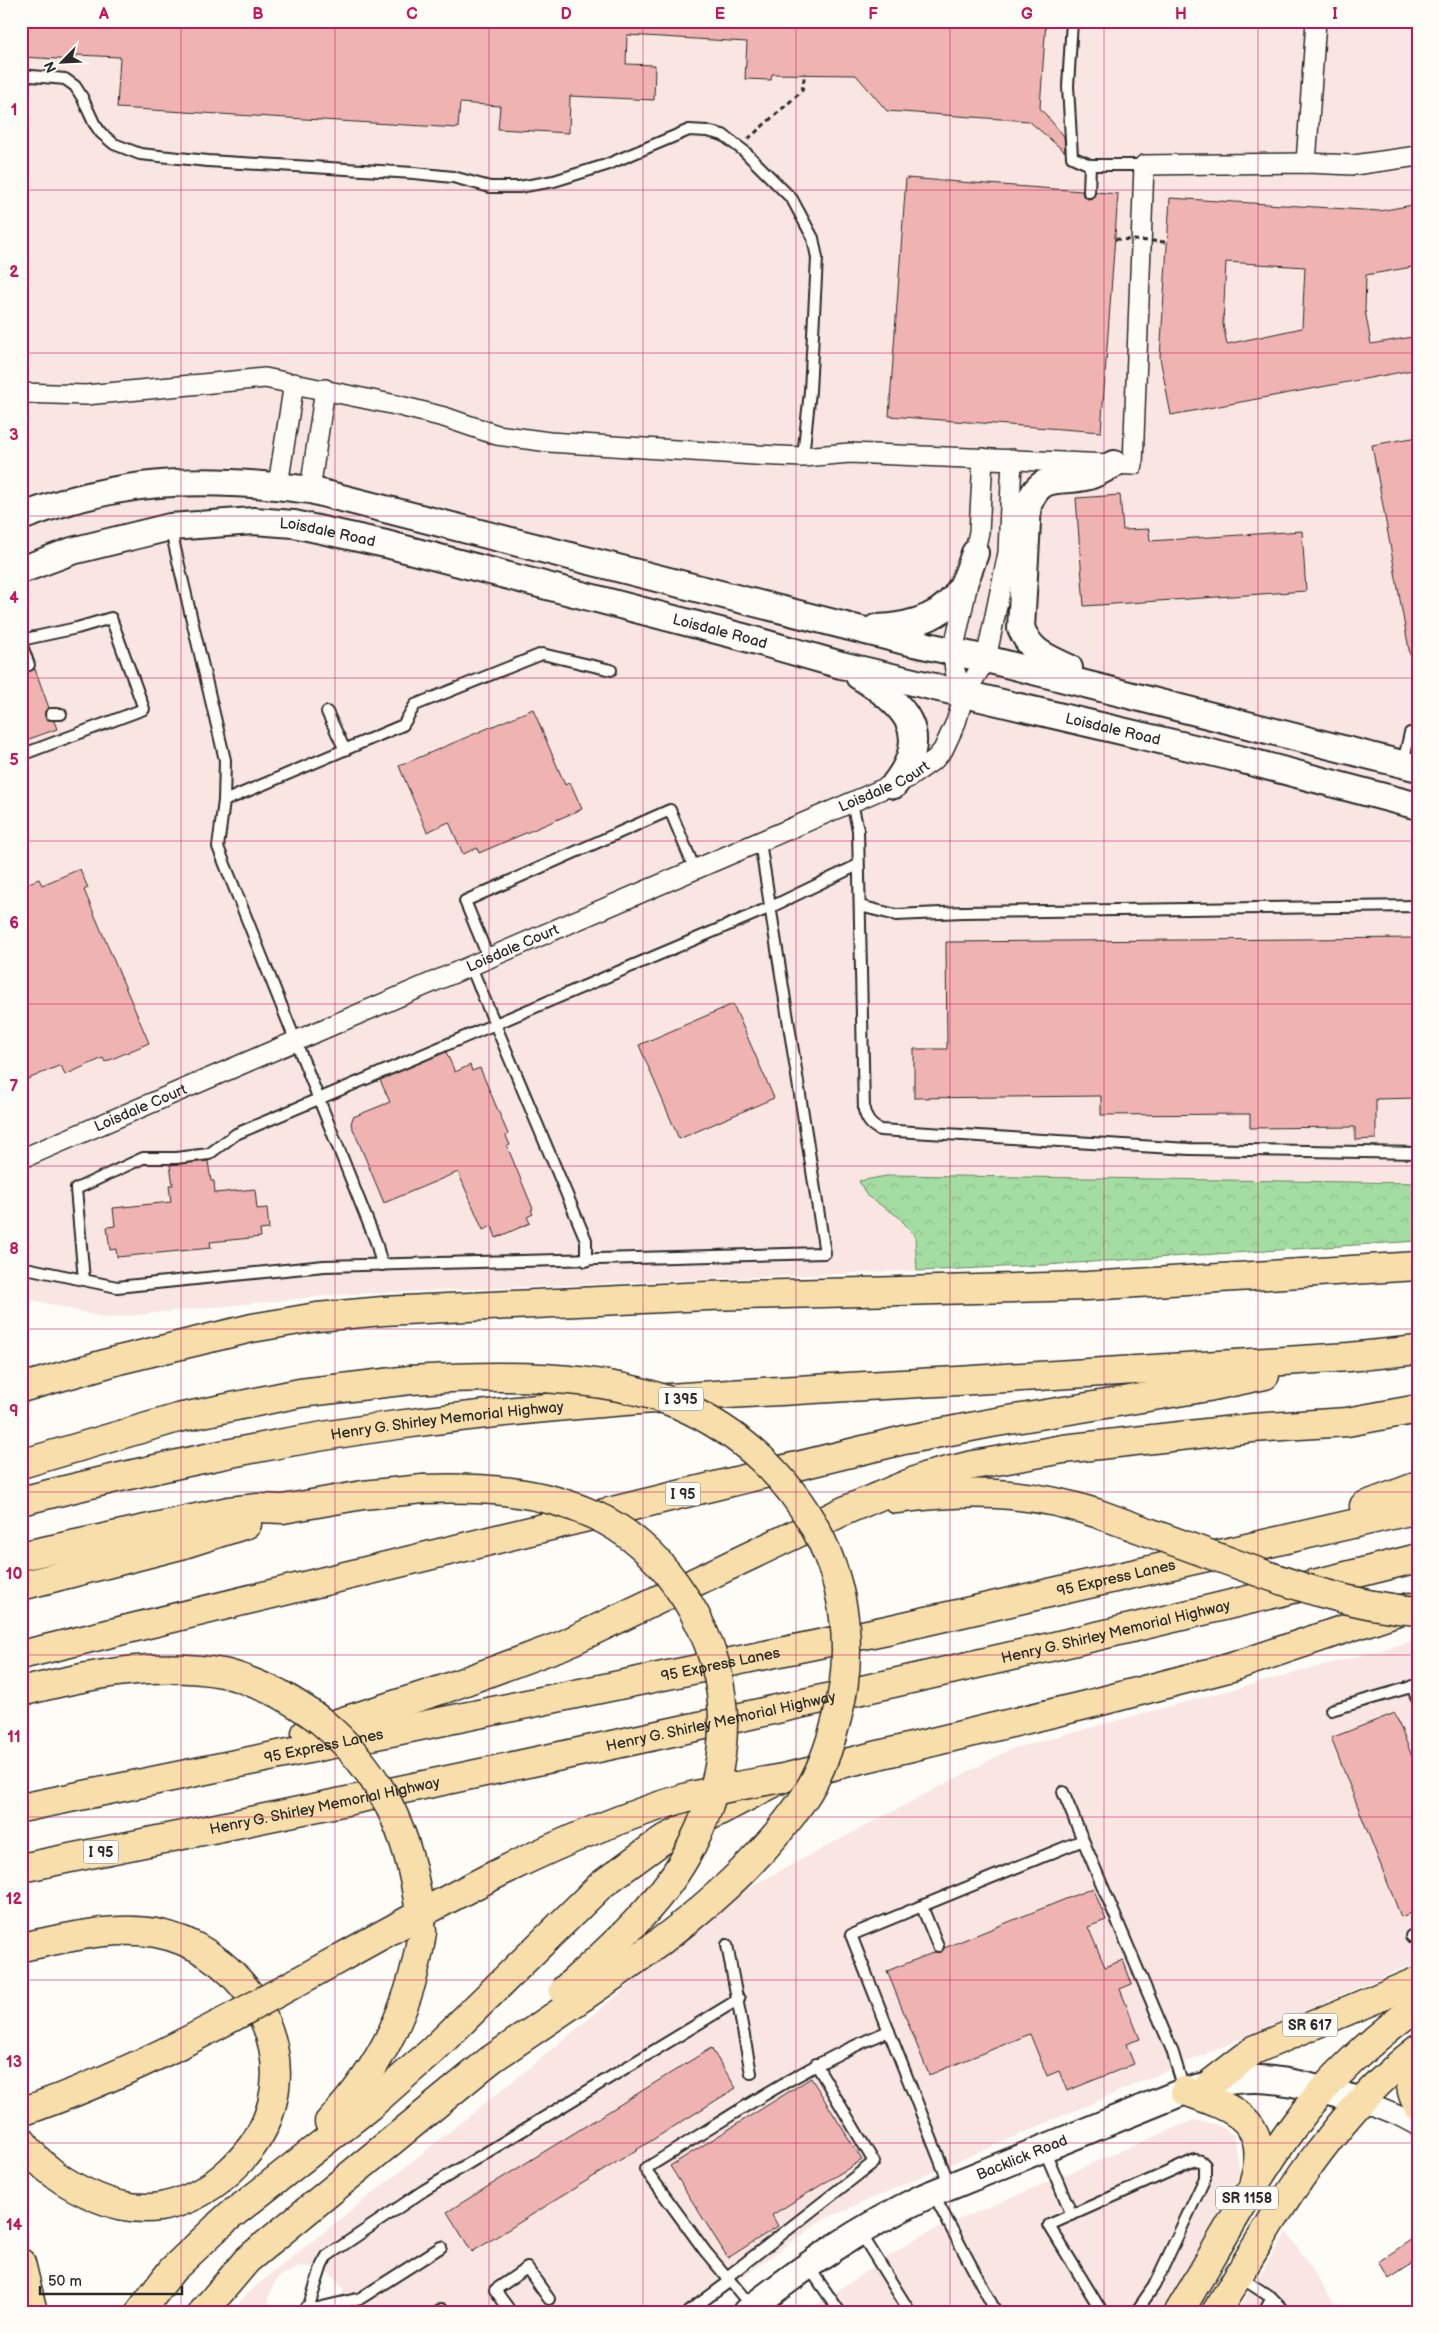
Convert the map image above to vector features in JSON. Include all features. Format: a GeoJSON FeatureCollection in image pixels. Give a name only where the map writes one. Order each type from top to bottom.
{"type":"FeatureCollection","features":[{"type":"Feature","properties":{"kind":"main road"},"geometry":{"type":"LineString","coordinates":[[1114,464],[1089,476],[1043,483],[1033,493],[1028,505],[1021,628],[1027,644],[1037,652],[1072,670],[1139,696]]}},
{"type":"Feature","properties":{"kind":"main road"},"geometry":{"type":"LineString","coordinates":[[21,518],[94,494],[140,485],[217,480],[278,485],[310,490],[852,628],[986,658],[1410,766]]}},
{"type":"Feature","properties":{"kind":"main road","name":"Loisdale Road"},"geometry":{"type":"LineString","coordinates":[[21,570],[72,551],[170,527],[220,521],[294,524],[336,532],[743,637],[841,665],[1232,757],[1418,806]]}},
{"type":"Feature","properties":{"kind":"main road"},"geometry":{"type":"LineString","coordinates":[[852,628],[903,626],[923,621],[936,613],[962,587],[975,553]]}},
{"type":"Feature","properties":{"kind":"main road"},"geometry":{"type":"LineString","coordinates":[[841,665],[884,692],[898,704],[907,716],[912,731],[912,745],[904,772],[894,784]]}},
{"type":"Feature","properties":{"kind":"main road"},"geometry":{"type":"LineString","coordinates":[[21,1388],[119,1360],[252,1328],[384,1310],[707,1296],[1087,1286],[1418,1266]]}},
{"type":"Feature","properties":{"kind":"main road","name":"Henry G. Shirley Memorial Highway"},"geometry":{"type":"LineString","coordinates":[[21,1502],[156,1468],[291,1441],[396,1425],[542,1408],[826,1387],[1349,1357],[1418,1350]]}},
{"type":"Feature","properties":{"kind":"main road","name":"I 95"},"geometry":{"type":"LineString","coordinates":[[21,1656],[904,1440],[1059,1410],[1208,1387],[1349,1357]]}},
{"type":"Feature","properties":{"kind":"main road"},"geometry":{"type":"LineString","coordinates":[[21,1464],[188,1416],[300,1392],[410,1380],[465,1377],[566,1380],[606,1385],[677,1404],[713,1422],[744,1441],[772,1466],[790,1488],[810,1518],[825,1546],[834,1574],[846,1627],[844,1695],[834,1730],[816,1776],[804,1797],[782,1827],[715,1896],[654,1945],[489,2061]]}},
{"type":"Feature","properties":{"kind":"main road"},"geometry":{"type":"LineString","coordinates":[[132,1786],[364,1715],[506,1668],[622,1618],[846,1510],[927,1476],[1018,1456],[1161,1437],[1347,1422],[1418,1409]]}},
{"type":"Feature","properties":{"kind":"main road"},"geometry":{"type":"LineString","coordinates":[[1247,1550],[1418,1486]]}},
{"type":"Feature","properties":{"kind":"main road"},"geometry":{"type":"LineString","coordinates":[[21,1556],[230,1511],[258,1508],[283,1509],[363,1496],[423,1489],[474,1488],[543,1497],[596,1516],[622,1532],[665,1569],[699,1620],[711,1647],[720,1677],[724,1707],[724,1742],[719,1773],[701,1827],[681,1864],[640,1916],[611,1947],[489,2061],[247,2260],[203,2312]]}},
{"type":"Feature","properties":{"kind":"main road"},"geometry":{"type":"LineString","coordinates":[[846,1510],[895,1499],[976,1492],[1046,1498],[1096,1513],[1342,1600],[1381,1608],[1418,1611]]}},
{"type":"Feature","properties":{"kind":"main road"},"geometry":{"type":"LineString","coordinates":[[21,1586],[181,1545],[262,1520],[283,1509]]}},
{"type":"Feature","properties":{"kind":"main road","name":"95 Express Lanes"},"geometry":{"type":"LineString","coordinates":[[21,1808],[868,1634],[1247,1550],[1418,1509]]}},
{"type":"Feature","properties":{"kind":"main road","name":"Henry G. Shirley Memorial Highway"},"geometry":{"type":"LineString","coordinates":[[21,1868],[601,1748],[959,1669],[1208,1611],[1418,1558]]}},
{"type":"Feature","properties":{"kind":"main road"},"geometry":{"type":"LineString","coordinates":[[21,2112],[81,2090],[129,2069],[494,1876],[565,1843],[681,1799],[783,1778],[1090,1704],[1213,1672],[1418,1604]]}},
{"type":"Feature","properties":{"kind":"main road"},"geometry":{"type":"LineString","coordinates":[[21,1692],[76,1678],[116,1672],[162,1669],[224,1674],[278,1693],[321,1721],[348,1746],[369,1771],[389,1802],[402,1832],[412,1863],[419,1896],[422,1932],[416,1969],[409,1994],[386,2048],[370,2074],[345,2106],[317,2134],[172,2270],[140,2312]]}},
{"type":"Feature","properties":{"kind":"main road"},"geometry":{"type":"LineString","coordinates":[[220,2224],[378,2100],[432,2051],[601,1884],[661,1841],[783,1778]]}},
{"type":"Feature","properties":{"kind":"main road"},"geometry":{"type":"LineString","coordinates":[[21,1947],[76,1937],[126,1931],[154,1933],[179,1939],[206,1952],[228,1968],[246,1987],[260,2012],[273,2048],[276,2080],[272,2104],[265,2124],[251,2148],[215,2182],[195,2195],[168,2205],[135,2208],[108,2202],[81,2192],[54,2176],[32,2156],[21,2140]]}},
{"type":"Feature","properties":{"kind":"main road","name":"SR 617"},"geometry":{"type":"LineString","coordinates":[[1198,2088],[1254,2050],[1418,1981]]}},
{"type":"Feature","properties":{"kind":"main road","name":"SR 1158"},"geometry":{"type":"LineString","coordinates":[[1180,2312],[1252,2190],[1296,2123],[1323,2091],[1360,2054],[1418,2006]]}},
{"type":"Feature","properties":{"kind":"main road"},"geometry":{"type":"LineString","coordinates":[[1360,2100],[1418,2050]]}},
{"type":"Feature","properties":{"kind":"main road"},"geometry":{"type":"LineString","coordinates":[[1418,2050],[1410,2077],[1412,2095],[1418,2106]]}},
{"type":"Feature","properties":{"kind":"main road","name":"Backlick Road"},"geometry":{"type":"LineString","coordinates":[[751,2310],[808,2266],[894,2212],[1044,2148],[1198,2088],[1253,2078],[1360,2100]]}},
{"type":"Feature","properties":{"kind":"main road"},"geometry":{"type":"LineString","coordinates":[[1198,2088],[1235,2111],[1254,2129],[1258,2154],[1252,2190]]}},
{"type":"Feature","properties":{"kind":"main road","name":"SR 1158"},"geometry":{"type":"LineString","coordinates":[[1216,2312],[1298,2181],[1335,2129],[1360,2100]]}},
{"type":"Feature","properties":{"kind":"main road"},"geometry":{"type":"LineString","coordinates":[[21,2263],[33,2312]]}},
{"type":"Feature","properties":{"kind":"street"},"geometry":{"type":"LineString","coordinates":[[1306,163],[1316,21]]}},
{"type":"Feature","properties":{"kind":"street"},"geometry":{"type":"LineString","coordinates":[[21,393],[86,395],[265,378],[325,389],[425,412],[506,436],[602,445],[803,456],[850,453],[1133,465],[1144,166],[1306,163],[1354,165],[1418,156]]}},
{"type":"Feature","properties":{"kind":"street"},"geometry":{"type":"LineString","coordinates":[[278,485],[294,383]]}},
{"type":"Feature","properties":{"kind":"street"},"geometry":{"type":"LineString","coordinates":[[310,490],[325,389]]}},
{"type":"Feature","properties":{"kind":"street"},"geometry":{"type":"LineString","coordinates":[[964,695],[956,671],[953,652],[979,532],[983,458]]}},
{"type":"Feature","properties":{"kind":"street","name":"Loisdale Court"},"geometry":{"type":"LineString","coordinates":[[21,1159],[908,778],[935,759],[943,750],[956,722],[964,695],[986,658],[1008,553],[1012,459]]}},
{"type":"Feature","properties":{"kind":"street"},"geometry":{"type":"LineString","coordinates":[[1360,2100],[1397,2114],[1418,2126]]}},
{"type":"Feature","properties":{"kind":"lane"},"geometry":{"type":"LineString","coordinates":[[1072,21],[1068,86],[1072,158],[1090,165],[1144,166]]}},
{"type":"Feature","properties":{"kind":"lane"},"geometry":{"type":"LineString","coordinates":[[21,75],[64,79],[75,86],[101,133],[114,144],[155,158],[414,173],[453,177],[490,186],[519,187],[554,181],[606,165],[689,130],[723,135],[740,147],[792,199],[813,238],[817,258],[810,390],[803,456]]}},
{"type":"Feature","properties":{"kind":"lane"},"geometry":{"type":"LineString","coordinates":[[1089,192],[1090,165]]}},
{"type":"Feature","properties":{"kind":"lane"},"geometry":{"type":"LineString","coordinates":[[170,527],[225,760],[224,802],[218,847],[376,1242],[382,1265]]}},
{"type":"Feature","properties":{"kind":"lane"},"geometry":{"type":"LineString","coordinates":[[21,755],[144,709],[111,618],[21,642],[29,665]]}},
{"type":"Feature","properties":{"kind":"lane"},"geometry":{"type":"LineString","coordinates":[[224,802],[403,725],[415,705],[542,654],[611,670]]}},
{"type":"Feature","properties":{"kind":"lane"},"geometry":{"type":"LineString","coordinates":[[327,712],[345,750]]}},
{"type":"Feature","properties":{"kind":"lane"},"geometry":{"type":"LineString","coordinates":[[1410,732],[1410,766]]}},
{"type":"Feature","properties":{"kind":"lane"},"geometry":{"type":"LineString","coordinates":[[852,802],[858,830],[864,1110],[869,1123],[880,1130],[1190,1149],[1418,1153]]}},
{"type":"Feature","properties":{"kind":"lane"},"geometry":{"type":"LineString","coordinates":[[489,959],[465,901],[670,810],[695,870]]}},
{"type":"Feature","properties":{"kind":"lane"},"geometry":{"type":"LineString","coordinates":[[21,1267],[116,1287],[324,1266],[586,1261],[826,1253],[760,842]]}},
{"type":"Feature","properties":{"kind":"lane"},"geometry":{"type":"LineString","coordinates":[[84,1280],[76,1189],[143,1158],[176,1158],[209,1154],[236,1134],[771,907],[858,865]]}},
{"type":"Feature","properties":{"kind":"lane"},"geometry":{"type":"LineString","coordinates":[[860,906],[896,916],[962,912],[1418,906]]}},
{"type":"Feature","properties":{"kind":"lane"},"geometry":{"type":"LineString","coordinates":[[471,967],[586,1240],[586,1261]]}},
{"type":"Feature","properties":{"kind":"lane"},"geometry":{"type":"LineString","coordinates":[[1331,1710],[1415,1686],[1418,1701]]}},
{"type":"Feature","properties":{"kind":"lane"},"geometry":{"type":"LineString","coordinates":[[1063,1792],[1172,2050],[1198,2088]]}},
{"type":"Feature","properties":{"kind":"lane"},"geometry":{"type":"LineString","coordinates":[[996,2312],[942,2190],[889,2031],[851,1935],[1083,1840]]}},
{"type":"Feature","properties":{"kind":"lane"},"geometry":{"type":"LineString","coordinates":[[922,1907],[938,1946]]}},
{"type":"Feature","properties":{"kind":"lane"},"geometry":{"type":"LineString","coordinates":[[727,1945],[739,1999],[751,2073]]}},
{"type":"Feature","properties":{"kind":"lane"},"geometry":{"type":"LineString","coordinates":[[441,2247],[361,2298],[309,2311],[322,2265],[327,2256],[423,2191],[739,1999]]}},
{"type":"Feature","properties":{"kind":"lane"},"geometry":{"type":"LineString","coordinates":[[751,2310],[704,2251],[645,2169],[816,2064],[849,2047],[889,2031]]}},
{"type":"Feature","properties":{"kind":"lane"},"geometry":{"type":"LineString","coordinates":[[688,2312],[874,2162],[816,2064]]}},
{"type":"Feature","properties":{"kind":"lane"},"geometry":{"type":"LineString","coordinates":[[1044,2148],[1072,2214]]}},
{"type":"Feature","properties":{"kind":"lane"},"geometry":{"type":"LineString","coordinates":[[1102,2312],[1049,2225],[1195,2160],[1201,2161],[1205,2165],[1205,2178],[1154,2286],[1136,2312]]}},
{"type":"Feature","properties":{"kind":"lane"},"geometry":{"type":"LineString","coordinates":[[860,2232],[910,2312]]}},
{"type":"Feature","properties":{"kind":"lane"},"geometry":{"type":"LineString","coordinates":[[808,2266],[840,2312]]}},
{"type":"Feature","properties":{"kind":"lane"},"geometry":{"type":"LineString","coordinates":[[511,2312],[495,2290],[527,2268],[549,2299]]}},
{"type":"Feature","properties":{"kind":"lane"},"geometry":{"type":"LineString","coordinates":[[1238,2276],[1272,2298],[1286,2312]]}},
{"type":"Feature","properties":{"kind":"lane"},"geometry":{"type":"LineString","coordinates":[[1264,2312],[1272,2298]]}},
{"type":"Feature","properties":{"kind":"lane"},"geometry":{"type":"LineString","coordinates":[[438,2312],[442,2309],[444,2312]]}},
{"type":"Feature","properties":{"kind":"path"},"geometry":{"type":"LineString","coordinates":[[740,147],[802,91],[805,73]]}},
{"type":"Feature","properties":{"kind":"path"},"geometry":{"type":"LineString","coordinates":[[1115,239],[1167,242]]}},
{"type":"Feature","properties":{"kind":"shaded area"},"geometry":{"type":"Polygon","coordinates":[[[21,21],[1418,21],[1418,1192],[1045,1265],[335,1295],[106,1318],[21,1297],[21,21]]]}},
{"type":"Feature","properties":{"kind":"shaded area"},"geometry":{"type":"Polygon","coordinates":[[[1418,1640],[1418,1962],[822,2220],[694,2312],[346,2312],[343,2289],[331,2274],[317,2268],[301,2266],[280,2276],[274,2284],[268,2298],[269,2312],[233,2312],[246,2294],[528,2069],[746,1889],[1011,1749],[1418,1640]]]}},
{"type":"Feature","properties":{"kind":"shaded area"},"geometry":{"type":"Polygon","coordinates":[[[1194,2120],[1216,2124],[1234,2135],[1240,2174],[1173,2294],[1160,2312],[806,2312],[918,2237],[1194,2120]]]}},
{"type":"Feature","properties":{"kind":"shaded area"},"geometry":{"type":"Polygon","coordinates":[[[1287,2232],[1340,2312],[1237,2312],[1287,2232]]]}},
{"type":"Feature","properties":{"kind":"green space"},"geometry":{"type":"Polygon","coordinates":[[[892,1175],[1418,1183],[1418,1241],[1045,1265],[917,1271],[915,1236],[899,1217],[867,1196],[859,1181],[892,1175]]]}},
{"type":"Feature","properties":{"kind":"building"},"geometry":{"type":"Polygon","coordinates":[[[21,21],[1046,21],[1040,108],[1064,136],[1065,152],[1029,121],[887,111],[856,75],[772,74],[771,80],[745,79],[747,42],[627,35],[626,64],[655,65],[654,100],[570,96],[569,133],[498,129],[500,106],[460,103],[458,128],[117,108],[120,57],[76,55],[76,60],[21,57],[21,21]]]}},
{"type":"Feature","properties":{"kind":"building"},"geometry":{"type":"Polygon","coordinates":[[[906,178],[1082,191],[1083,196],[1088,199],[1093,198],[1096,192],[1118,194],[1101,432],[889,416],[906,178]]]}},
{"type":"Feature","properties":{"kind":"building"},"geometry":{"type":"Polygon","coordinates":[[[1170,198],[1380,211],[1418,204],[1418,266],[1366,275],[1365,310],[1371,344],[1418,336],[1418,369],[1171,415],[1160,358],[1170,198]],[[1226,262],[1223,324],[1227,344],[1302,328],[1305,267],[1226,262]]]}},
{"type":"Feature","properties":{"kind":"building"},"geometry":{"type":"Polygon","coordinates":[[[1418,437],[1418,655],[1410,655],[1372,445],[1418,437]]]}},
{"type":"Feature","properties":{"kind":"building"},"geometry":{"type":"Polygon","coordinates":[[[1120,495],[1123,530],[1149,529],[1150,541],[1302,531],[1306,591],[1084,606],[1076,498],[1120,495]]]}},
{"type":"Feature","properties":{"kind":"building"},"geometry":{"type":"Polygon","coordinates":[[[23,667],[28,672],[35,669],[49,708],[45,711],[45,717],[54,721],[57,729],[21,742],[23,667]]]}},
{"type":"Feature","properties":{"kind":"building"},"geometry":{"type":"Polygon","coordinates":[[[533,709],[565,785],[570,782],[582,809],[479,853],[477,848],[463,854],[449,822],[427,832],[399,766],[533,709]]]}},
{"type":"Feature","properties":{"kind":"building"},"geometry":{"type":"Polygon","coordinates":[[[80,869],[88,888],[84,890],[149,1043],[105,1062],[103,1058],[65,1075],[61,1065],[21,1082],[21,886],[39,879],[42,885],[80,869]]]}},
{"type":"Feature","properties":{"kind":"building"},"geometry":{"type":"Polygon","coordinates":[[[1418,938],[1418,1098],[1376,1099],[1376,1139],[1355,1140],[1355,1127],[1250,1128],[1250,1114],[1101,1115],[1101,1096],[914,1098],[914,1049],[947,1049],[946,942],[1418,938]]]}},
{"type":"Feature","properties":{"kind":"building"},"geometry":{"type":"Polygon","coordinates":[[[733,1004],[774,1098],[679,1139],[639,1045],[733,1004]]]}},
{"type":"Feature","properties":{"kind":"building"},"geometry":{"type":"Polygon","coordinates":[[[446,1052],[455,1072],[470,1065],[472,1071],[480,1068],[508,1134],[506,1136],[510,1145],[507,1146],[533,1209],[531,1210],[533,1214],[527,1217],[530,1223],[496,1238],[492,1226],[483,1230],[458,1172],[384,1203],[351,1124],[353,1117],[390,1102],[380,1080],[446,1052]]]}},
{"type":"Feature","properties":{"kind":"building"},"geometry":{"type":"Polygon","coordinates":[[[208,1161],[211,1181],[214,1181],[215,1193],[255,1189],[257,1209],[267,1208],[269,1229],[260,1230],[261,1237],[210,1242],[211,1248],[117,1257],[116,1249],[110,1250],[107,1227],[115,1226],[113,1208],[171,1202],[169,1185],[173,1185],[170,1165],[208,1161]]]}},
{"type":"Feature","properties":{"kind":"building"},"geometry":{"type":"Polygon","coordinates":[[[1395,1713],[1418,1772],[1418,1910],[1401,1917],[1331,1738],[1395,1713]]]}},
{"type":"Feature","properties":{"kind":"building"},"geometry":{"type":"Polygon","coordinates":[[[1093,1888],[1106,1920],[1088,1927],[1105,1967],[1123,1960],[1132,1984],[1120,1989],[1140,2039],[1126,2044],[1134,2064],[1067,2091],[1059,2071],[1047,2076],[1030,2034],[929,2075],[887,1971],[935,1952],[940,1952],[944,1948],[1093,1888]]]}},
{"type":"Feature","properties":{"kind":"building"},"geometry":{"type":"Polygon","coordinates":[[[711,2048],[736,2088],[472,2252],[447,2212],[711,2048]]]}},
{"type":"Feature","properties":{"kind":"building"},"geometry":{"type":"Polygon","coordinates":[[[811,2078],[862,2160],[772,2215],[778,2226],[728,2258],[670,2166],[811,2078]]]}},
{"type":"Feature","properties":{"kind":"building"},"geometry":{"type":"Polygon","coordinates":[[[1418,2235],[1418,2260],[1389,2279],[1378,2262],[1418,2235]]]}}]}
